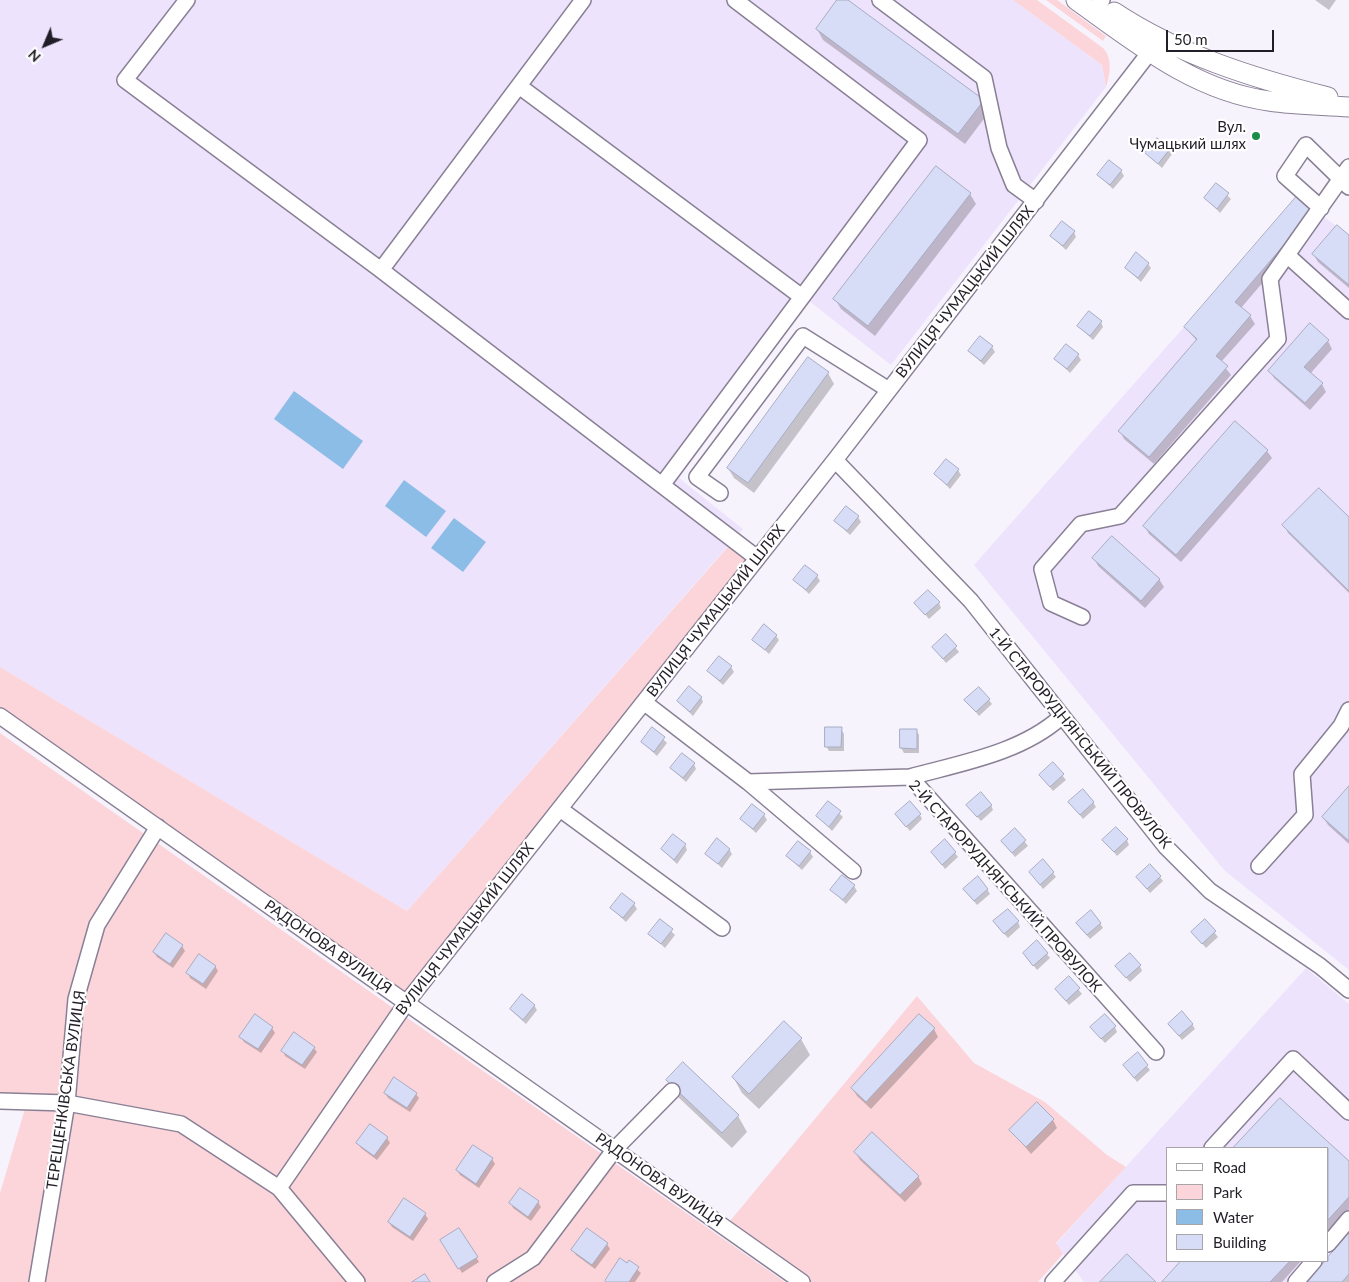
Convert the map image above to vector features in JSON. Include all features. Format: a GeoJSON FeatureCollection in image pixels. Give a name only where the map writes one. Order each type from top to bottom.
{"type":"FeatureCollection","features":[{"type":"Feature","properties":{"kind":"main road"},"geometry":{"type":"LineString","coordinates":[[1076,0],[1098,4],[1155,46],[1191,77],[1249,97],[1268,101],[1349,107]]}},
{"type":"Feature","properties":{"kind":"main road"},"geometry":{"type":"LineString","coordinates":[[1155,46],[1186,52],[1253,77],[1349,102]]}},
{"type":"Feature","properties":{"kind":"street"},"geometry":{"type":"LineString","coordinates":[[187,0],[125,80],[380,270],[757,558]]}},
{"type":"Feature","properties":{"kind":"street"},"geometry":{"type":"LineString","coordinates":[[380,270],[582,0]]}},
{"type":"Feature","properties":{"kind":"street"},"geometry":{"type":"LineString","coordinates":[[662,485],[919,140],[735,0]]}},
{"type":"Feature","properties":{"kind":"street"},"geometry":{"type":"LineString","coordinates":[[880,0],[984,78],[999,148],[1010,175],[1014,184],[1036,201]]}},
{"type":"Feature","properties":{"kind":"street","name":"ВУЛИЦЯ ЧУМАЦЬКИЙ ШЛЯХ"},"geometry":{"type":"LineString","coordinates":[[279,1188],[407,1002],[835,460],[1155,46]]}},
{"type":"Feature","properties":{"kind":"street"},"geometry":{"type":"LineString","coordinates":[[518,86],[802,297]]}},
{"type":"Feature","properties":{"kind":"street"},"geometry":{"type":"LineString","coordinates":[[1082,617],[1051,603],[1042,569],[1081,524],[1120,516],[1278,339],[1270,279],[1321,208],[1346,178],[1306,145],[1285,176],[1321,208]]}},
{"type":"Feature","properties":{"kind":"street"},"geometry":{"type":"LineString","coordinates":[[1287,255],[1349,311]]}},
{"type":"Feature","properties":{"kind":"street"},"geometry":{"type":"LineString","coordinates":[[720,493],[698,477],[803,336],[889,390]]}},
{"type":"Feature","properties":{"kind":"street","name":"1-Й СТАРОРУДНЯНСЬКИЙ ПРОВУЛОК"},"geometry":{"type":"LineString","coordinates":[[835,460],[971,601],[1166,848],[1210,891],[1320,966],[1349,990]]}},
{"type":"Feature","properties":{"kind":"street"},"geometry":{"type":"LineString","coordinates":[[644,703],[748,782],[853,871]]}},
{"type":"Feature","properties":{"kind":"street"},"geometry":{"type":"LineString","coordinates":[[1259,866],[1305,814],[1302,774],[1341,726],[1349,710]]}},
{"type":"Feature","properties":{"kind":"street","name":"РАДОНОВА ВУЛИЦЯ"},"geometry":{"type":"LineString","coordinates":[[0,716],[802,1282]]}},
{"type":"Feature","properties":{"kind":"street"},"geometry":{"type":"LineString","coordinates":[[910,777],[1005,750],[1047,730],[1061,717]]}},
{"type":"Feature","properties":{"kind":"street","name":"2-Й СТАРОРУДНЯНСЬКИЙ ПРОВУЛОК"},"geometry":{"type":"LineString","coordinates":[[748,782],[910,777],[1156,1052]]}},
{"type":"Feature","properties":{"kind":"street"},"geometry":{"type":"LineString","coordinates":[[560,809],[722,928]]}},
{"type":"Feature","properties":{"kind":"street","name":"ТЕРЕЩЕНКІВСЬКА ВУЛИЦЯ"},"geometry":{"type":"LineString","coordinates":[[37,1282],[67,1103],[76,999],[97,925],[158,827]]}},
{"type":"Feature","properties":{"kind":"street"},"geometry":{"type":"LineString","coordinates":[[1213,1147],[1292,1059],[1349,1112]]}},
{"type":"Feature","properties":{"kind":"street"},"geometry":{"type":"LineString","coordinates":[[495,1282],[533,1258],[615,1149],[672,1091]]}},
{"type":"Feature","properties":{"kind":"street"},"geometry":{"type":"LineString","coordinates":[[0,1102],[67,1103],[181,1124],[279,1188],[357,1282]]}},
{"type":"Feature","properties":{"kind":"street"},"geometry":{"type":"LineString","coordinates":[[1053,1282],[1133,1193],[1166,1193]]}},
{"type":"Feature","properties":{"kind":"street"},"geometry":{"type":"LineString","coordinates":[[1329,1243],[1349,1219]]}},
{"type":"Feature","properties":{"kind":"street"},"geometry":{"type":"LineString","coordinates":[[1296,1282],[1313,1262]]}},
{"type":"Feature","properties":{"kind":"shaded area"},"geometry":{"type":"Polygon","coordinates":[[[0,0],[1013,0],[1102,65],[1106,87],[891,365],[809,301],[679,478],[743,529],[407,911],[0,667],[0,0]]]}},
{"type":"Feature","properties":{"kind":"shaded area"},"geometry":{"type":"Polygon","coordinates":[[[1318,213],[1349,235],[1349,970],[1225,871],[974,565],[1184,327],[1318,213]]]}},
{"type":"Feature","properties":{"kind":"shaded area"},"geometry":{"type":"Polygon","coordinates":[[[1306,968],[1349,1004],[1349,1274],[1342,1282],[1084,1282],[1056,1244],[1306,968]]]}},
{"type":"Feature","properties":{"kind":"green space"},"geometry":{"type":"Polygon","coordinates":[[[1013,0],[1037,0],[1103,48],[1109,62],[1106,87],[1102,65],[1013,0]]]}},
{"type":"Feature","properties":{"kind":"green space"},"geometry":{"type":"Polygon","coordinates":[[[1046,0],[1057,0],[1106,36],[1103,41],[1046,0]]]}},
{"type":"Feature","properties":{"kind":"green space"},"geometry":{"type":"Polygon","coordinates":[[[734,540],[757,558],[407,1002],[0,716],[0,667],[407,911],[734,540]]]}},
{"type":"Feature","properties":{"kind":"green space"},"geometry":{"type":"Polygon","coordinates":[[[0,733],[785,1282],[0,1282],[0,1193],[27,1102],[0,1101],[0,733]]]}},
{"type":"Feature","properties":{"kind":"green space"},"geometry":{"type":"Polygon","coordinates":[[[917,996],[974,1063],[1045,1102],[1107,1155],[1126,1167],[1056,1243],[1063,1254],[1038,1282],[801,1282],[725,1227],[917,996]]]}},
{"type":"Feature","properties":{"kind":"water"},"geometry":{"type":"Polygon","coordinates":[[[294,391],[363,441],[343,469],[274,419],[294,391]]]}},
{"type":"Feature","properties":{"kind":"water"},"geometry":{"type":"Polygon","coordinates":[[[404,480],[446,511],[426,537],[385,506],[404,480]]]}},
{"type":"Feature","properties":{"kind":"water"},"geometry":{"type":"Polygon","coordinates":[[[454,518],[486,542],[463,572],[431,548],[454,518]]]}},
{"type":"Feature","properties":{"kind":"building"},"geometry":{"type":"Polygon","coordinates":[[[837,0],[848,0],[984,100],[958,134],[816,29],[837,0]]]}},
{"type":"Feature","properties":{"kind":"building"},"geometry":{"type":"Polygon","coordinates":[[[1157,138],[1170,149],[1158,164],[1145,153],[1157,138]]]}},
{"type":"Feature","properties":{"kind":"building"},"geometry":{"type":"Polygon","coordinates":[[[1109,160],[1122,170],[1110,185],[1097,175],[1109,160]]]}},
{"type":"Feature","properties":{"kind":"building"},"geometry":{"type":"Polygon","coordinates":[[[936,166],[971,193],[868,326],[833,299],[936,166]]]}},
{"type":"Feature","properties":{"kind":"building"},"geometry":{"type":"Polygon","coordinates":[[[1216,183],[1229,193],[1217,209],[1204,198],[1216,183]]]}},
{"type":"Feature","properties":{"kind":"building"},"geometry":{"type":"Polygon","coordinates":[[[1297,196],[1314,210],[1235,302],[1251,315],[1216,356],[1228,366],[1149,457],[1118,431],[1197,339],[1184,327],[1297,196]]]}},
{"type":"Feature","properties":{"kind":"building"},"geometry":{"type":"Polygon","coordinates":[[[1062,221],[1075,231],[1063,246],[1050,236],[1062,221]]]}},
{"type":"Feature","properties":{"kind":"building"},"geometry":{"type":"Polygon","coordinates":[[[1337,225],[1349,235],[1349,285],[1312,254],[1337,225]]]}},
{"type":"Feature","properties":{"kind":"building"},"geometry":{"type":"Polygon","coordinates":[[[1136,252],[1149,263],[1138,278],[1125,268],[1136,252]]]}},
{"type":"Feature","properties":{"kind":"building"},"geometry":{"type":"Polygon","coordinates":[[[1089,311],[1102,321],[1090,336],[1077,326],[1089,311]]]}},
{"type":"Feature","properties":{"kind":"building"},"geometry":{"type":"Polygon","coordinates":[[[1310,323],[1329,340],[1304,367],[1323,383],[1305,403],[1268,371],[1310,323]]]}},
{"type":"Feature","properties":{"kind":"building"},"geometry":{"type":"Polygon","coordinates":[[[980,336],[993,346],[981,361],[968,351],[980,336]]]}},
{"type":"Feature","properties":{"kind":"building"},"geometry":{"type":"Polygon","coordinates":[[[1066,344],[1079,354],[1067,369],[1054,359],[1066,344]]]}},
{"type":"Feature","properties":{"kind":"building"},"geometry":{"type":"Polygon","coordinates":[[[808,357],[829,372],[748,483],[727,468],[808,357]]]}},
{"type":"Feature","properties":{"kind":"building"},"geometry":{"type":"Polygon","coordinates":[[[1235,421],[1268,450],[1176,555],[1143,526],[1235,421]]]}},
{"type":"Feature","properties":{"kind":"building"},"geometry":{"type":"Polygon","coordinates":[[[946,459],[959,469],[947,485],[934,474],[946,459]]]}},
{"type":"Feature","properties":{"kind":"building"},"geometry":{"type":"Polygon","coordinates":[[[1319,488],[1349,517],[1349,591],[1282,525],[1319,488]]]}},
{"type":"Feature","properties":{"kind":"building"},"geometry":{"type":"Polygon","coordinates":[[[846,506],[859,516],[847,531],[834,521],[846,506]]]}},
{"type":"Feature","properties":{"kind":"building"},"geometry":{"type":"Polygon","coordinates":[[[1112,536],[1160,579],[1141,601],[1092,558],[1112,536]]]}},
{"type":"Feature","properties":{"kind":"building"},"geometry":{"type":"Polygon","coordinates":[[[805,565],[818,575],[806,590],[793,580],[805,565]]]}},
{"type":"Feature","properties":{"kind":"building"},"geometry":{"type":"Polygon","coordinates":[[[928,590],[940,602],[925,615],[914,603],[928,590]]]}},
{"type":"Feature","properties":{"kind":"building"},"geometry":{"type":"Polygon","coordinates":[[[764,624],[777,635],[765,650],[752,640],[764,624]]]}},
{"type":"Feature","properties":{"kind":"building"},"geometry":{"type":"Polygon","coordinates":[[[946,634],[957,646],[943,659],[932,647],[946,634]]]}},
{"type":"Feature","properties":{"kind":"building"},"geometry":{"type":"Polygon","coordinates":[[[719,656],[732,666],[720,681],[707,671],[719,656]]]}},
{"type":"Feature","properties":{"kind":"building"},"geometry":{"type":"Polygon","coordinates":[[[689,686],[702,697],[690,712],[677,701],[689,686]]]}},
{"type":"Feature","properties":{"kind":"building"},"geometry":{"type":"Polygon","coordinates":[[[979,687],[990,699],[976,712],[964,700],[979,687]]]}},
{"type":"Feature","properties":{"kind":"building"},"geometry":{"type":"Polygon","coordinates":[[[652,727],[665,737],[654,752],[641,742],[652,727]]]}},
{"type":"Feature","properties":{"kind":"building"},"geometry":{"type":"Polygon","coordinates":[[[825,727],[842,727],[841,747],[825,747],[825,727]]]}},
{"type":"Feature","properties":{"kind":"building"},"geometry":{"type":"Polygon","coordinates":[[[900,729],[917,729],[917,749],[900,748],[900,729]]]}},
{"type":"Feature","properties":{"kind":"building"},"geometry":{"type":"Polygon","coordinates":[[[682,753],[695,763],[683,778],[670,768],[682,753]]]}},
{"type":"Feature","properties":{"kind":"building"},"geometry":{"type":"Polygon","coordinates":[[[1053,762],[1064,774],[1050,787],[1039,775],[1053,762]]]}},
{"type":"Feature","properties":{"kind":"building"},"geometry":{"type":"Polygon","coordinates":[[[1349,786],[1349,841],[1322,817],[1349,786]]]}},
{"type":"Feature","properties":{"kind":"building"},"geometry":{"type":"Polygon","coordinates":[[[1083,789],[1094,802],[1080,815],[1068,802],[1083,789]]]}},
{"type":"Feature","properties":{"kind":"building"},"geometry":{"type":"Polygon","coordinates":[[[981,792],[992,805],[977,817],[966,805],[981,792]]]}},
{"type":"Feature","properties":{"kind":"building"},"geometry":{"type":"Polygon","coordinates":[[[828,801],[841,811],[829,827],[816,816],[828,801]]]}},
{"type":"Feature","properties":{"kind":"building"},"geometry":{"type":"Polygon","coordinates":[[[910,801],[921,814],[906,827],[895,814],[910,801]]]}},
{"type":"Feature","properties":{"kind":"building"},"geometry":{"type":"Polygon","coordinates":[[[752,804],[765,814],[753,829],[740,819],[752,804]]]}},
{"type":"Feature","properties":{"kind":"building"},"geometry":{"type":"Polygon","coordinates":[[[1116,827],[1128,839],[1114,852],[1102,840],[1116,827]]]}},
{"type":"Feature","properties":{"kind":"building"},"geometry":{"type":"Polygon","coordinates":[[[1015,828],[1026,840],[1012,853],[1001,841],[1015,828]]]}},
{"type":"Feature","properties":{"kind":"building"},"geometry":{"type":"Polygon","coordinates":[[[673,834],[686,844],[674,860],[661,849],[673,834]]]}},
{"type":"Feature","properties":{"kind":"building"},"geometry":{"type":"Polygon","coordinates":[[[717,838],[730,849],[718,864],[705,854],[717,838]]]}},
{"type":"Feature","properties":{"kind":"building"},"geometry":{"type":"Polygon","coordinates":[[[945,839],[956,852],[942,865],[931,852],[945,839]]]}},
{"type":"Feature","properties":{"kind":"building"},"geometry":{"type":"Polygon","coordinates":[[[798,841],[811,851],[799,866],[786,856],[798,841]]]}},
{"type":"Feature","properties":{"kind":"building"},"geometry":{"type":"Polygon","coordinates":[[[1043,859],[1054,872],[1040,885],[1029,872],[1043,859]]]}},
{"type":"Feature","properties":{"kind":"building"},"geometry":{"type":"Polygon","coordinates":[[[1150,864],[1161,876],[1147,889],[1136,877],[1150,864]]]}},
{"type":"Feature","properties":{"kind":"building"},"geometry":{"type":"Polygon","coordinates":[[[842,875],[855,885],[843,900],[830,890],[842,875]]]}},
{"type":"Feature","properties":{"kind":"building"},"geometry":{"type":"Polygon","coordinates":[[[978,876],[988,889],[974,901],[963,889],[978,876]]]}},
{"type":"Feature","properties":{"kind":"building"},"geometry":{"type":"Polygon","coordinates":[[[622,893],[635,903],[623,918],[610,908],[622,893]]]}},
{"type":"Feature","properties":{"kind":"building"},"geometry":{"type":"Polygon","coordinates":[[[1008,909],[1019,921],[1004,934],[993,921],[1008,909]]]}},
{"type":"Feature","properties":{"kind":"building"},"geometry":{"type":"Polygon","coordinates":[[[1091,910],[1101,923],[1087,935],[1076,923],[1091,910]]]}},
{"type":"Feature","properties":{"kind":"building"},"geometry":{"type":"Polygon","coordinates":[[[660,919],[673,929],[661,944],[648,934],[660,919]]]}},
{"type":"Feature","properties":{"kind":"building"},"geometry":{"type":"Polygon","coordinates":[[[1205,919],[1216,931],[1202,944],[1191,932],[1205,919]]]}},
{"type":"Feature","properties":{"kind":"building"},"geometry":{"type":"Polygon","coordinates":[[[166,933],[183,945],[170,964],[153,952],[166,933]]]}},
{"type":"Feature","properties":{"kind":"building"},"geometry":{"type":"Polygon","coordinates":[[[1037,940],[1048,953],[1033,966],[1023,953],[1037,940]]]}},
{"type":"Feature","properties":{"kind":"building"},"geometry":{"type":"Polygon","coordinates":[[[1130,953],[1141,965],[1126,978],[1115,966],[1130,953]]]}},
{"type":"Feature","properties":{"kind":"building"},"geometry":{"type":"Polygon","coordinates":[[[199,954],[216,966],[203,984],[186,973],[199,954]]]}},
{"type":"Feature","properties":{"kind":"building"},"geometry":{"type":"Polygon","coordinates":[[[1069,976],[1080,988],[1066,1001],[1055,989],[1069,976]]]}},
{"type":"Feature","properties":{"kind":"building"},"geometry":{"type":"Polygon","coordinates":[[[522,994],[535,1005],[523,1020],[510,1009],[522,994]]]}},
{"type":"Feature","properties":{"kind":"building"},"geometry":{"type":"Polygon","coordinates":[[[1182,1011],[1193,1024],[1179,1036],[1168,1024],[1182,1011]]]}},
{"type":"Feature","properties":{"kind":"building"},"geometry":{"type":"Polygon","coordinates":[[[255,1014],[273,1027],[258,1049],[239,1037],[255,1014]]]}},
{"type":"Feature","properties":{"kind":"building"},"geometry":{"type":"Polygon","coordinates":[[[919,1014],[935,1028],[866,1102],[851,1088],[919,1014]]]}},
{"type":"Feature","properties":{"kind":"building"},"geometry":{"type":"Polygon","coordinates":[[[1105,1014],[1116,1026],[1101,1039],[1090,1027],[1105,1014]]]}},
{"type":"Feature","properties":{"kind":"building"},"geometry":{"type":"Polygon","coordinates":[[[784,1021],[802,1038],[749,1094],[732,1077],[784,1021]]]}},
{"type":"Feature","properties":{"kind":"building"},"geometry":{"type":"Polygon","coordinates":[[[294,1032],[315,1047],[302,1065],[281,1051],[294,1032]]]}},
{"type":"Feature","properties":{"kind":"building"},"geometry":{"type":"Polygon","coordinates":[[[1138,1052],[1148,1065],[1134,1078],[1123,1065],[1138,1052]]]}},
{"type":"Feature","properties":{"kind":"building"},"geometry":{"type":"Polygon","coordinates":[[[683,1062],[739,1115],[722,1133],[666,1080],[683,1062]]]}},
{"type":"Feature","properties":{"kind":"building"},"geometry":{"type":"Polygon","coordinates":[[[394,1077],[417,1093],[407,1108],[384,1093],[394,1077]]]}},
{"type":"Feature","properties":{"kind":"building"},"geometry":{"type":"Polygon","coordinates":[[[1280,1098],[1349,1161],[1349,1197],[1329,1219],[1329,1147],[1234,1147],[1280,1098]]]}},
{"type":"Feature","properties":{"kind":"building"},"geometry":{"type":"Polygon","coordinates":[[[1037,1102],[1054,1119],[1026,1147],[1009,1130],[1037,1102]]]}},
{"type":"Feature","properties":{"kind":"building"},"geometry":{"type":"Polygon","coordinates":[[[370,1124],[388,1137],[374,1156],[356,1143],[370,1124]]]}},
{"type":"Feature","properties":{"kind":"building"},"geometry":{"type":"Polygon","coordinates":[[[872,1132],[919,1176],[900,1195],[854,1152],[872,1132]]]}},
{"type":"Feature","properties":{"kind":"building"},"geometry":{"type":"Polygon","coordinates":[[[473,1145],[493,1158],[476,1184],[456,1170],[473,1145]]]}},
{"type":"Feature","properties":{"kind":"building"},"geometry":{"type":"Polygon","coordinates":[[[520,1188],[539,1201],[528,1217],[509,1203],[520,1188]]]}},
{"type":"Feature","properties":{"kind":"building"},"geometry":{"type":"Polygon","coordinates":[[[404,1198],[426,1213],[410,1237],[388,1222],[404,1198]]]}},
{"type":"Feature","properties":{"kind":"building"},"geometry":{"type":"Polygon","coordinates":[[[459,1228],[478,1257],[458,1269],[440,1240],[459,1228]]]}},
{"type":"Feature","properties":{"kind":"building"},"geometry":{"type":"Polygon","coordinates":[[[587,1228],[608,1243],[592,1265],[571,1250],[587,1228]]]}},
{"type":"Feature","properties":{"kind":"building"},"geometry":{"type":"Polygon","coordinates":[[[1349,1233],[1349,1274],[1342,1282],[1306,1282],[1324,1262],[1329,1262],[1329,1256],[1349,1233]]]}},
{"type":"Feature","properties":{"kind":"building"},"geometry":{"type":"Polygon","coordinates":[[[1127,1254],[1156,1282],[1100,1282],[1127,1254]]]}},
{"type":"Feature","properties":{"kind":"building"},"geometry":{"type":"Polygon","coordinates":[[[620,1258],[627,1263],[629,1260],[639,1267],[629,1282],[606,1282],[605,1281],[620,1258]]]}},
{"type":"Feature","properties":{"kind":"building"},"geometry":{"type":"Polygon","coordinates":[[[1180,1262],[1289,1262],[1270,1282],[1162,1282],[1180,1262]]]}},
{"type":"Feature","properties":{"kind":"building"},"geometry":{"type":"Polygon","coordinates":[[[425,1274],[430,1282],[412,1282],[425,1274]]]}},
{"type":"Feature","properties":{"kind":"place","name":"Вул. Чумацький шлях"},"geometry":{"type":"Point","coordinates":[1256,136]}}]}
